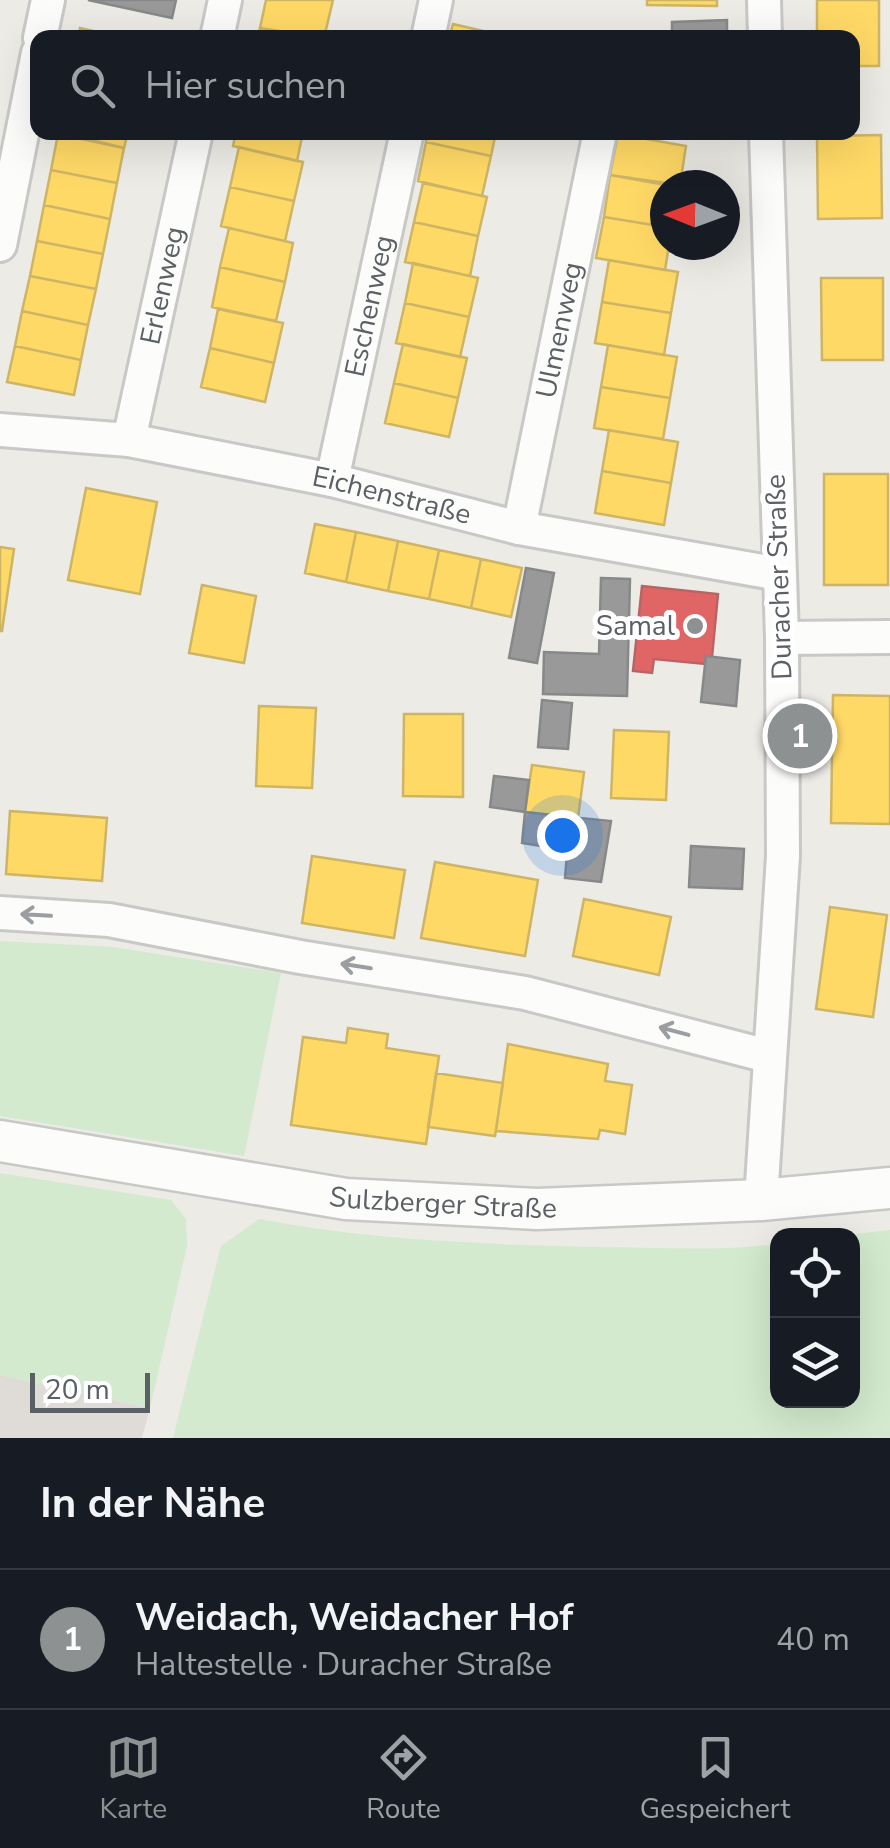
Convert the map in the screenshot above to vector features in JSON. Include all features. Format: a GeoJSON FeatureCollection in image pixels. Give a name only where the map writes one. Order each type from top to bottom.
{"type":"FeatureCollection","features":[{"type":"Feature","properties":{"kind":"street"},"geometry":{"type":"LineString","coordinates":[[42,30],[48,0]]}},
{"type":"Feature","properties":{"kind":"street"},"geometry":{"type":"LineString","coordinates":[[219,30],[225,0]]}},
{"type":"Feature","properties":{"kind":"street"},"geometry":{"type":"LineString","coordinates":[[430,30],[436,0]]}},
{"type":"Feature","properties":{"kind":"street"},"geometry":{"type":"LineString","coordinates":[[764,0],[764,30]]}},
{"type":"Feature","properties":{"kind":"street"},"geometry":{"type":"LineString","coordinates":[[0,244],[30,93]]}},
{"type":"Feature","properties":{"kind":"street","name":"Erlenweg"},"geometry":{"type":"LineString","coordinates":[[129,440],[194,140]]}},
{"type":"Feature","properties":{"kind":"street","name":"Eschenweg"},"geometry":{"type":"LineString","coordinates":[[332,480],[405,140]]}},
{"type":"Feature","properties":{"kind":"street","name":"Ulmenweg"},"geometry":{"type":"LineString","coordinates":[[519,528],[598,140]]}},
{"type":"Feature","properties":{"kind":"street","name":"Duracher Straße"},"geometry":{"type":"LineString","coordinates":[[760,1200],[784,856],[782,638],[766,140]]}},
{"type":"Feature","properties":{"kind":"street","name":"Eichenstraße"},"geometry":{"type":"LineString","coordinates":[[0,430],[129,440],[332,480],[519,528],[779,574]]}},
{"type":"Feature","properties":{"kind":"street"},"geometry":{"type":"LineString","coordinates":[[782,638],[890,637]]}},
{"type":"Feature","properties":{"kind":"street"},"geometry":{"type":"LineString","coordinates":[[0,913],[109,920],[300,958],[525,992],[768,1056]]}},
{"type":"Feature","properties":{"kind":"street","name":"Sulzberger Straße"},"geometry":{"type":"LineString","coordinates":[[0,1140],[346,1199],[537,1209],[760,1200],[890,1188]]}},
{"type":"Feature","properties":{"kind":"shaded area"},"geometry":{"type":"Polygon","coordinates":[[[0,1375],[150,1408],[142,1438],[0,1438],[0,1375]]]}},
{"type":"Feature","properties":{"kind":"green space"},"geometry":{"type":"Polygon","coordinates":[[[0,941],[113,947],[281,973],[244,1156],[0,1116],[0,941]]]}},
{"type":"Feature","properties":{"kind":"green space"},"geometry":{"type":"Polygon","coordinates":[[[0,1173],[171,1200],[186,1219],[187,1246],[150,1408],[0,1375],[0,1173]]]}},
{"type":"Feature","properties":{"kind":"green space"},"geometry":{"type":"Polygon","coordinates":[[[259,1219],[390,1237],[478,1243],[694,1248],[770,1245],[770,1408],[860,1408],[860,1233],[890,1230],[890,1438],[173,1438],[221,1246],[259,1219]]]}},
{"type":"Feature","properties":{"kind":"building: Wohnen"},"geometry":{"type":"Polygon","coordinates":[[[266,0],[333,0],[326,30],[260,28],[266,0]]]}},
{"type":"Feature","properties":{"kind":"building: Wohnen"},"geometry":{"type":"Polygon","coordinates":[[[647,0],[717,0],[717,6],[647,5],[647,0]]]}},
{"type":"Feature","properties":{"kind":"building: Wohnen"},"geometry":{"type":"Polygon","coordinates":[[[817,0],[879,0],[879,66],[860,66],[860,30],[817,30],[817,0]]]}},
{"type":"Feature","properties":{"kind":"building: Wohnen"},"geometry":{"type":"Polygon","coordinates":[[[453,24],[479,30],[451,30],[453,24]]]}},
{"type":"Feature","properties":{"kind":"building: Wohnen"},"geometry":{"type":"Polygon","coordinates":[[[860,135],[881,135],[882,218],[818,219],[817,140],[860,140],[860,135]]]}},
{"type":"Feature","properties":{"kind":"building: Wohnen"},"geometry":{"type":"Polygon","coordinates":[[[57,140],[86,140],[124,148],[117,183],[51,170],[57,140]]]}},
{"type":"Feature","properties":{"kind":"building: Wohnen"},"geometry":{"type":"Polygon","coordinates":[[[92,140],[126,140],[124,148],[92,140]]]}},
{"type":"Feature","properties":{"kind":"building: Wohnen"},"geometry":{"type":"Polygon","coordinates":[[[234,140],[301,140],[297,161],[233,146],[234,140]]]}},
{"type":"Feature","properties":{"kind":"building: Wohnen"},"geometry":{"type":"Polygon","coordinates":[[[426,140],[494,140],[491,156],[426,140]]]}},
{"type":"Feature","properties":{"kind":"building: Wohnen"},"geometry":{"type":"Polygon","coordinates":[[[617,140],[652,140],[686,146],[682,170],[650,170],[650,181],[610,175],[617,140]]]}},
{"type":"Feature","properties":{"kind":"building: Wohnen"},"geometry":{"type":"Polygon","coordinates":[[[426,142],[491,156],[482,196],[418,181],[426,142]]]}},
{"type":"Feature","properties":{"kind":"building: Wohnen"},"geometry":{"type":"Polygon","coordinates":[[[239,147],[303,162],[294,201],[230,187],[239,147]]]}},
{"type":"Feature","properties":{"kind":"building: Wohnen"},"geometry":{"type":"Polygon","coordinates":[[[51,170],[117,183],[110,219],[44,205],[51,170]]]}},
{"type":"Feature","properties":{"kind":"building: Wohnen"},"geometry":{"type":"Polygon","coordinates":[[[610,175],[650,182],[650,225],[604,217],[610,175]]]}},
{"type":"Feature","properties":{"kind":"building: Wohnen"},"geometry":{"type":"Polygon","coordinates":[[[423,183],[487,197],[478,236],[414,222],[423,183]]]}},
{"type":"Feature","properties":{"kind":"building: Wohnen"},"geometry":{"type":"Polygon","coordinates":[[[230,187],[294,201],[285,241],[221,226],[230,187]]]}},
{"type":"Feature","properties":{"kind":"building: Wohnen"},"geometry":{"type":"Polygon","coordinates":[[[44,205],[110,219],[103,254],[37,241],[44,205]]]}},
{"type":"Feature","properties":{"kind":"building: Wohnen"},"geometry":{"type":"Polygon","coordinates":[[[604,217],[650,225],[650,260],[667,260],[665,270],[596,258],[604,217]]]}},
{"type":"Feature","properties":{"kind":"building: Wohnen"},"geometry":{"type":"Polygon","coordinates":[[[414,222],[478,236],[470,276],[405,262],[414,222]]]}},
{"type":"Feature","properties":{"kind":"building: Wohnen"},"geometry":{"type":"Polygon","coordinates":[[[229,228],[293,243],[285,282],[220,267],[229,228]]]}},
{"type":"Feature","properties":{"kind":"building: Wohnen"},"geometry":{"type":"Polygon","coordinates":[[[37,241],[103,254],[96,289],[30,276],[37,241]]]}},
{"type":"Feature","properties":{"kind":"building: Wohnen"},"geometry":{"type":"Polygon","coordinates":[[[609,260],[678,272],[671,313],[602,302],[609,260]]]}},
{"type":"Feature","properties":{"kind":"building: Wohnen"},"geometry":{"type":"Polygon","coordinates":[[[413,263],[478,278],[469,317],[405,303],[413,263]]]}},
{"type":"Feature","properties":{"kind":"building: Wohnen"},"geometry":{"type":"Polygon","coordinates":[[[220,267],[285,282],[276,321],[212,307],[220,267]]]}},
{"type":"Feature","properties":{"kind":"building: Wohnen"},"geometry":{"type":"Polygon","coordinates":[[[30,276],[96,289],[88,325],[22,311],[30,276]]]}},
{"type":"Feature","properties":{"kind":"building: Wohnen"},"geometry":{"type":"Polygon","coordinates":[[[821,278],[883,278],[883,360],[822,360],[821,278]]]}},
{"type":"Feature","properties":{"kind":"building: Wohnen"},"geometry":{"type":"Polygon","coordinates":[[[602,302],[671,313],[664,355],[595,343],[602,302]]]}},
{"type":"Feature","properties":{"kind":"building: Wohnen"},"geometry":{"type":"Polygon","coordinates":[[[405,303],[469,317],[460,357],[396,343],[405,303]]]}},
{"type":"Feature","properties":{"kind":"building: Wohnen"},"geometry":{"type":"Polygon","coordinates":[[[218,309],[283,323],[274,363],[210,348],[218,309]]]}},
{"type":"Feature","properties":{"kind":"building: Wohnen"},"geometry":{"type":"Polygon","coordinates":[[[22,311],[88,325],[81,360],[15,346],[22,311]]]}},
{"type":"Feature","properties":{"kind":"building: Wohnen"},"geometry":{"type":"Polygon","coordinates":[[[403,344],[467,358],[458,398],[394,383],[403,344]]]}},
{"type":"Feature","properties":{"kind":"building: Wohnen"},"geometry":{"type":"Polygon","coordinates":[[[608,345],[677,357],[670,398],[601,387],[608,345]]]}},
{"type":"Feature","properties":{"kind":"building: Wohnen"},"geometry":{"type":"Polygon","coordinates":[[[15,346],[81,360],[74,395],[7,382],[15,346]]]}},
{"type":"Feature","properties":{"kind":"building: Wohnen"},"geometry":{"type":"Polygon","coordinates":[[[210,348],[274,363],[265,402],[201,387],[210,348]]]}},
{"type":"Feature","properties":{"kind":"building: Wohnen"},"geometry":{"type":"Polygon","coordinates":[[[394,383],[458,398],[449,437],[385,423],[394,383]]]}},
{"type":"Feature","properties":{"kind":"building: Wohnen"},"geometry":{"type":"Polygon","coordinates":[[[601,387],[670,398],[663,439],[594,428],[601,387]]]}},
{"type":"Feature","properties":{"kind":"building: Wohnen"},"geometry":{"type":"Polygon","coordinates":[[[609,430],[678,442],[671,483],[602,471],[609,430]]]}},
{"type":"Feature","properties":{"kind":"building: Wohnen"},"geometry":{"type":"Polygon","coordinates":[[[602,471],[671,483],[664,525],[595,513],[602,471]]]}},
{"type":"Feature","properties":{"kind":"building: Wohnen"},"geometry":{"type":"Polygon","coordinates":[[[824,474],[888,474],[888,585],[824,585],[824,474]]]}},
{"type":"Feature","properties":{"kind":"building: Wohnen"},"geometry":{"type":"Polygon","coordinates":[[[86,488],[157,502],[140,594],[68,580],[86,488]]]}},
{"type":"Feature","properties":{"kind":"building: Wohnen"},"geometry":{"type":"Polygon","coordinates":[[[315,524],[356,532],[346,582],[305,573],[315,524]]]}},
{"type":"Feature","properties":{"kind":"building: Wohnen"},"geometry":{"type":"Polygon","coordinates":[[[356,532],[398,541],[388,591],[346,582],[356,532]]]}},
{"type":"Feature","properties":{"kind":"building: Wohnen"},"geometry":{"type":"Polygon","coordinates":[[[398,541],[439,550],[429,599],[388,591],[398,541]]]}},
{"type":"Feature","properties":{"kind":"building: Wohnen"},"geometry":{"type":"Polygon","coordinates":[[[0,547],[14,549],[2,631],[0,631],[0,547]]]}},
{"type":"Feature","properties":{"kind":"building: Wohnen"},"geometry":{"type":"Polygon","coordinates":[[[439,550],[481,559],[471,608],[429,599],[439,550]]]}},
{"type":"Feature","properties":{"kind":"building: Wohnen"},"geometry":{"type":"Polygon","coordinates":[[[481,559],[522,568],[511,617],[471,608],[481,559]]]}},
{"type":"Feature","properties":{"kind":"building: Wohnen"},"geometry":{"type":"Polygon","coordinates":[[[202,585],[256,596],[244,663],[189,653],[202,585]]]}},
{"type":"Feature","properties":{"kind":"building: Wohnen"},"geometry":{"type":"Polygon","coordinates":[[[833,695],[890,696],[890,824],[831,823],[833,695]]]}},
{"type":"Feature","properties":{"kind":"building: Wohnen"},"geometry":{"type":"Polygon","coordinates":[[[259,706],[316,708],[312,788],[256,786],[259,706]]]}},
{"type":"Feature","properties":{"kind":"building: Wohnen"},"geometry":{"type":"Polygon","coordinates":[[[404,714],[463,714],[463,797],[403,796],[404,714]]]}},
{"type":"Feature","properties":{"kind":"building: Wohnen"},"geometry":{"type":"Polygon","coordinates":[[[614,730],[669,732],[666,800],[611,798],[614,730]]]}},
{"type":"Feature","properties":{"kind":"building: Wohnen"},"geometry":{"type":"Polygon","coordinates":[[[532,765],[584,772],[578,818],[525,812],[532,765]]]}},
{"type":"Feature","properties":{"kind":"building: Wohnen"},"geometry":{"type":"Polygon","coordinates":[[[10,811],[107,818],[102,881],[6,874],[10,811]]]}},
{"type":"Feature","properties":{"kind":"building: Wohnen"},"geometry":{"type":"Polygon","coordinates":[[[312,856],[405,870],[394,938],[302,923],[312,856]]]}},
{"type":"Feature","properties":{"kind":"building: Wohnen"},"geometry":{"type":"Polygon","coordinates":[[[435,862],[538,880],[525,956],[421,938],[435,862]]]}},
{"type":"Feature","properties":{"kind":"building: Wohnen"},"geometry":{"type":"Polygon","coordinates":[[[584,899],[671,917],[659,975],[573,956],[584,899]]]}},
{"type":"Feature","properties":{"kind":"building: Wohnen"},"geometry":{"type":"Polygon","coordinates":[[[830,907],[887,915],[873,1017],[816,1009],[830,907]]]}},
{"type":"Feature","properties":{"kind":"building: Wohnen"},"geometry":{"type":"Polygon","coordinates":[[[348,1028],[388,1034],[386,1048],[439,1056],[426,1144],[291,1125],[303,1037],[346,1043],[348,1028]]]}},
{"type":"Feature","properties":{"kind":"building: Wohnen"},"geometry":{"type":"Polygon","coordinates":[[[508,1044],[608,1064],[605,1081],[632,1085],[625,1134],[600,1130],[598,1139],[496,1131],[508,1044]]]}},
{"type":"Feature","properties":{"kind":"building: Wohnen"},"geometry":{"type":"Polygon","coordinates":[[[436,1073],[503,1083],[495,1136],[428,1127],[436,1073]]]}},
{"type":"Feature","properties":{"kind":"building: Handel"},"geometry":{"type":"Polygon","coordinates":[[[642,586],[718,594],[712,657],[706,656],[705,664],[654,659],[652,673],[633,671],[642,586]]]}},
{"type":"Feature","properties":{"kind":"building: Industrie"},"geometry":{"type":"Polygon","coordinates":[[[88,0],[176,0],[172,18],[88,0]]]}},
{"type":"Feature","properties":{"kind":"building: Industrie"},"geometry":{"type":"Polygon","coordinates":[[[727,20],[727,30],[672,30],[672,22],[727,20]]]}},
{"type":"Feature","properties":{"kind":"building: Industrie"},"geometry":{"type":"Polygon","coordinates":[[[526,568],[554,573],[537,663],[509,658],[526,568]]]}},
{"type":"Feature","properties":{"kind":"building: Industrie"},"geometry":{"type":"Polygon","coordinates":[[[601,578],[630,579],[627,696],[543,694],[544,652],[599,654],[601,578]]]}},
{"type":"Feature","properties":{"kind":"building: Industrie"},"geometry":{"type":"Polygon","coordinates":[[[706,656],[740,660],[736,706],[701,702],[706,656]]]}},
{"type":"Feature","properties":{"kind":"building: Industrie"},"geometry":{"type":"Polygon","coordinates":[[[542,700],[572,703],[568,749],[538,747],[542,700]]]}},
{"type":"Feature","properties":{"kind":"building: Industrie"},"geometry":{"type":"Polygon","coordinates":[[[494,776],[529,780],[525,812],[490,807],[494,776]]]}},
{"type":"Feature","properties":{"kind":"building: Industrie"},"geometry":{"type":"Polygon","coordinates":[[[525,812],[570,817],[566,850],[522,843],[525,812]]]}},
{"type":"Feature","properties":{"kind":"building: Industrie"},"geometry":{"type":"Polygon","coordinates":[[[570,817],[611,821],[601,882],[565,878],[570,817]]]}},
{"type":"Feature","properties":{"kind":"building: Industrie"},"geometry":{"type":"Polygon","coordinates":[[[691,846],[744,849],[742,889],[689,887],[691,846]]]}},
{"type":"Feature","properties":{"kind":"place","name":"Samal"},"geometry":{"type":"Point","coordinates":[695,626]}},
{"type":"Feature","properties":{"kind":"place","name":"Weidach, Weidacher Hof"},"geometry":{"type":"Point","coordinates":[800,736]}}]}
